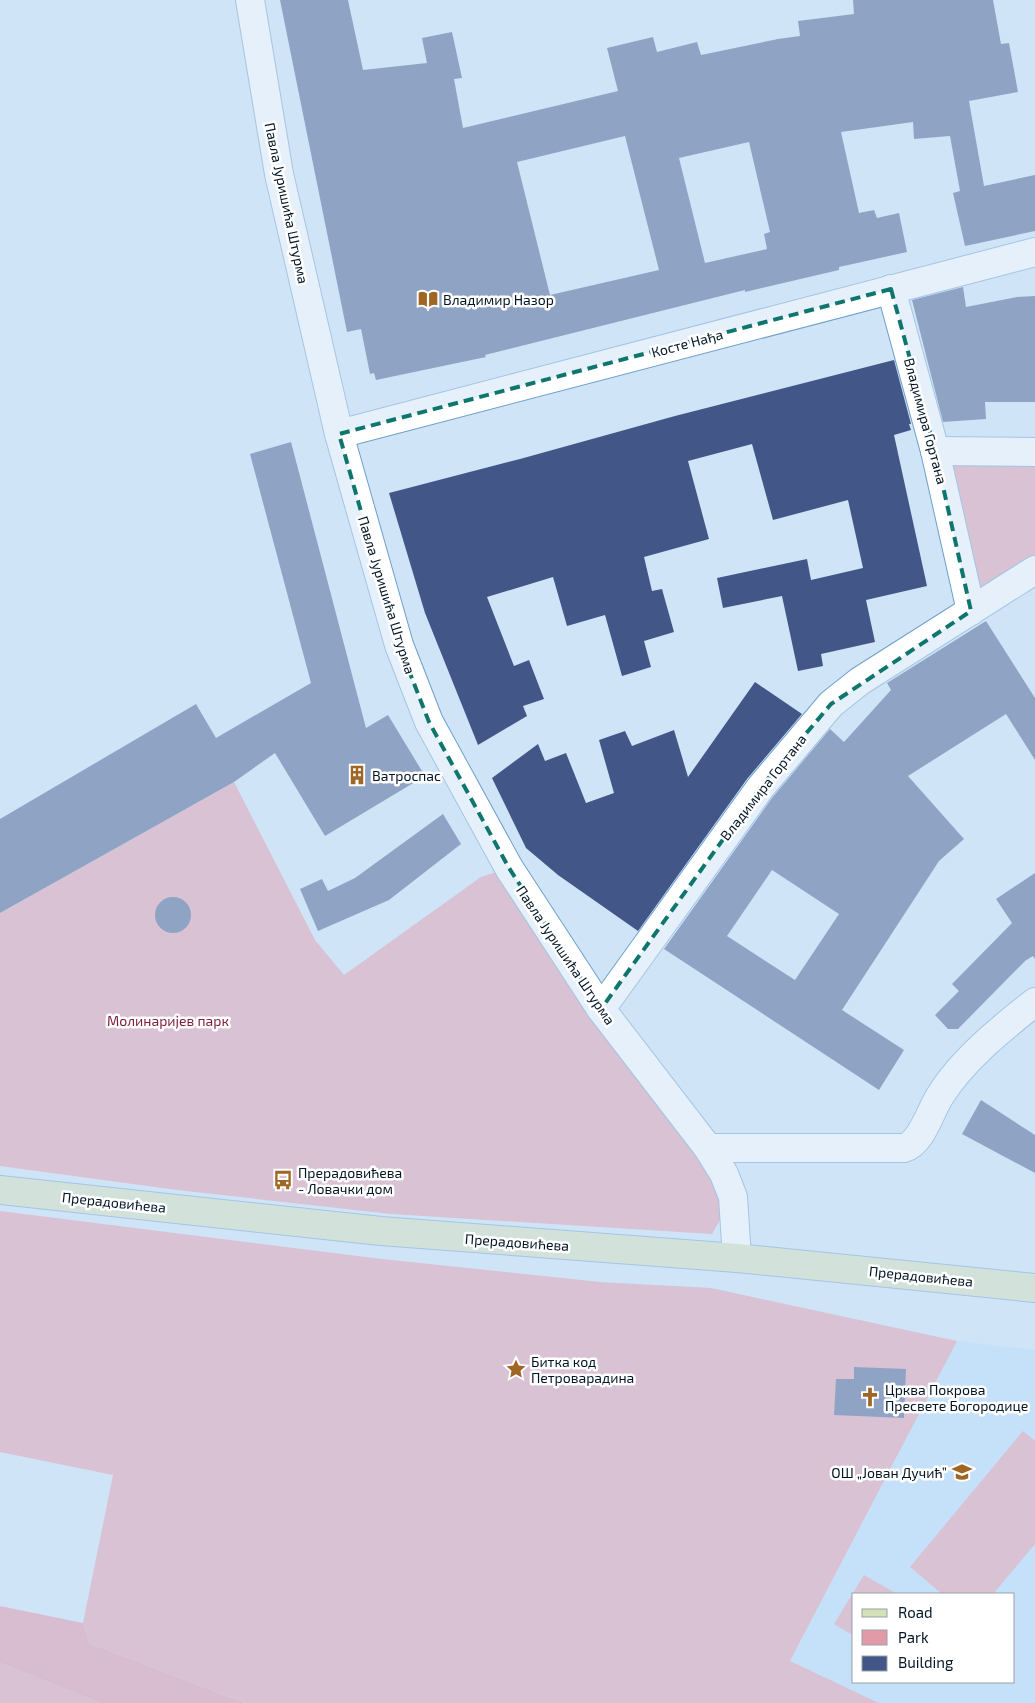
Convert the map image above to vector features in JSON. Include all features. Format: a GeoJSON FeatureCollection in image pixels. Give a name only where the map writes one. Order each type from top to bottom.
{"type":"FeatureCollection","features":[{"type":"Feature","properties":{"kind":"main road","name":"Прерадовићева"},"geometry":{"type":"LineString","coordinates":[[0,1190],[381,1231],[737,1258],[1035,1288]]}},
{"type":"Feature","properties":{"kind":"street","name":"Павла Јуришића Штурма"},"geometry":{"type":"LineString","coordinates":[[250,0],[279,174],[339,434],[399,644],[429,722],[509,868],[601,1009],[708,1148],[724,1174],[733,1197],[737,1258]]}},
{"type":"Feature","properties":{"kind":"street","name":"Косте Нађа"},"geometry":{"type":"LineString","coordinates":[[339,434],[1035,252]]}},
{"type":"Feature","properties":{"kind":"street","name":"Владимира Гортана"},"geometry":{"type":"LineString","coordinates":[[891,289],[935,451],[971,612]]}},
{"type":"Feature","properties":{"kind":"street"},"geometry":{"type":"LineString","coordinates":[[935,451],[1035,452]]}},
{"type":"Feature","properties":{"kind":"street","name":"Владимира Гортана"},"geometry":{"type":"LineString","coordinates":[[601,1009],[705,861],[760,788],[831,704],[860,681],[1035,570]]}},
{"type":"Feature","properties":{"kind":"street"},"geometry":{"type":"LineString","coordinates":[[708,1148],[904,1148],[911,1146],[917,1139],[940,1095],[963,1066],[987,1041],[1035,1002]]}},
{"type":"Feature","properties":{"kind":"highlighted area"},"geometry":{"type":"Polygon","coordinates":[[[891,289],[935,451],[971,611],[831,704],[760,788],[601,1009],[509,868],[429,722],[399,645],[339,434],[891,289]]]}},
{"type":"Feature","properties":{"kind":"shaded area","name":"ОШ „Јован Дучић”"},"geometry":{"type":"Polygon","coordinates":[[[957,1341],[1035,1350],[1035,1703],[879,1703],[790,1661],[957,1341]]]}},
{"type":"Feature","properties":{"kind":"shaded area"},"geometry":{"type":"Polygon","coordinates":[[[0,1606],[83,1623],[89,1643],[245,1703],[100,1703],[0,1663],[0,1606]]]}},
{"type":"Feature","properties":{"kind":"green space"},"geometry":{"type":"Polygon","coordinates":[[[935,451],[1035,452],[1035,570],[971,611],[935,451]]]}},
{"type":"Feature","properties":{"kind":"green space","name":"Молинаријев парк"},"geometry":{"type":"Polygon","coordinates":[[[234,782],[315,940],[344,975],[481,877],[509,868],[733,1197],[712,1234],[391,1214],[177,1190],[0,1166],[0,913],[234,782]]]}},
{"type":"Feature","properties":{"kind":"green space"},"geometry":{"type":"Polygon","coordinates":[[[0,1211],[382,1259],[600,1282],[711,1288],[957,1341],[790,1661],[879,1703],[245,1703],[89,1643],[83,1623],[113,1475],[0,1452],[0,1211]]]}},
{"type":"Feature","properties":{"kind":"green space"},"geometry":{"type":"Polygon","coordinates":[[[1023,1431],[1035,1441],[1035,1544],[994,1593],[941,1593],[910,1567],[1023,1431]]]}},
{"type":"Feature","properties":{"kind":"green space"},"geometry":{"type":"Polygon","coordinates":[[[864,1575],[895,1593],[853,1593],[864,1575]]]}},
{"type":"Feature","properties":{"kind":"green space"},"geometry":{"type":"Polygon","coordinates":[[[852,1595],[852,1635],[834,1624],[852,1595]]]}},
{"type":"Feature","properties":{"kind":"green space"},"geometry":{"type":"Polygon","coordinates":[[[0,1663],[100,1703],[0,1703],[0,1663]]]}},
{"type":"Feature","properties":{"kind":"building"},"geometry":{"type":"Polygon","coordinates":[[[280,0],[348,0],[363,70],[427,63],[422,38],[452,32],[462,78],[454,79],[463,128],[618,91],[607,48],[653,37],[657,52],[697,42],[701,55],[800,36],[798,21],[854,14],[853,0],[993,0],[1001,44],[1009,43],[1018,92],[969,101],[984,186],[1035,175],[1035,231],[965,246],[953,193],[960,191],[950,136],[914,139],[913,122],[841,132],[859,213],[874,210],[877,218],[899,213],[907,252],[839,267],[839,270],[745,292],[745,290],[485,355],[486,357],[376,380],[374,373],[370,374],[361,329],[347,332],[280,0]],[[625,136],[517,162],[550,295],[659,270],[625,136]],[[749,142],[679,158],[705,263],[767,249],[764,234],[770,232],[749,142]]]}},
{"type":"Feature","properties":{"kind":"building"},"geometry":{"type":"Polygon","coordinates":[[[963,287],[966,307],[1017,297],[1035,296],[1035,402],[985,402],[986,419],[943,422],[912,300],[963,287]]]}},
{"type":"Feature","properties":{"kind":"building"},"geometry":{"type":"Polygon","coordinates":[[[894,360],[911,430],[894,435],[927,586],[866,600],[875,642],[821,654],[823,666],[798,671],[782,596],[723,608],[717,578],[807,559],[811,580],[863,568],[848,500],[773,520],[752,444],[688,461],[709,539],[644,557],[652,591],[662,589],[674,632],[644,641],[651,667],[622,676],[605,615],[567,626],[553,577],[487,597],[514,666],[529,660],[544,699],[523,706],[527,716],[478,745],[425,613],[389,493],[675,416],[894,360]]]}},
{"type":"Feature","properties":{"kind":"building"},"geometry":{"type":"Polygon","coordinates":[[[291,442],[366,728],[388,715],[425,776],[325,836],[275,753],[234,782],[0,913],[0,819],[196,704],[216,738],[311,683],[250,454],[291,442]]]}},
{"type":"Feature","properties":{"kind":"building"},"geometry":{"type":"Polygon","coordinates":[[[986,621],[1035,698],[1035,760],[1006,714],[908,776],[964,839],[939,861],[842,1010],[904,1050],[879,1090],[664,949],[772,798],[830,729],[844,742],[891,690],[887,683],[986,621]],[[772,870],[727,936],[795,980],[839,914],[772,870]]]}},
{"type":"Feature","properties":{"kind":"building"},"geometry":{"type":"Polygon","coordinates":[[[755,682],[802,714],[747,779],[638,931],[558,875],[526,848],[492,778],[538,744],[545,761],[566,753],[586,803],[614,793],[599,740],[625,731],[632,746],[674,730],[688,777],[755,682]]]}},
{"type":"Feature","properties":{"kind":"building"},"geometry":{"type":"Polygon","coordinates":[[[443,814],[461,844],[389,900],[318,931],[300,889],[322,879],[328,891],[355,878],[443,814]]]}},
{"type":"Feature","properties":{"kind":"building"},"geometry":{"type":"Polygon","coordinates":[[[1035,873],[1035,959],[1033,956],[1025,961],[958,1029],[948,1029],[935,1015],[959,991],[952,984],[1012,923],[996,899],[1035,873]]]}},
{"type":"Feature","properties":{"kind":"building"},"geometry":{"type":"Polygon","coordinates":[[[173,897],[180,898],[186,902],[190,908],[190,922],[186,928],[180,932],[173,933],[166,932],[160,928],[156,922],[155,915],[156,908],[160,902],[166,898],[173,897]]]}},
{"type":"Feature","properties":{"kind":"building"},"geometry":{"type":"Polygon","coordinates":[[[981,1100],[1035,1135],[1035,1173],[962,1134],[981,1100]]]}},
{"type":"Feature","properties":{"kind":"building","name":"Црква Покрова Пресвете Богородице"},"geometry":{"type":"Polygon","coordinates":[[[854,1367],[906,1369],[904,1418],[834,1415],[836,1379],[854,1379],[854,1367]]]}},
{"type":"Feature","properties":{"kind":"place","name":"Владимир Назор"},"geometry":{"type":"Point","coordinates":[428,299]}},
{"type":"Feature","properties":{"kind":"place","name":"Ватроспас"},"geometry":{"type":"Point","coordinates":[357,775]}},
{"type":"Feature","properties":{"kind":"place","name":"Прерадовићева - Ловачки дом"},"geometry":{"type":"Point","coordinates":[283,1180]}},
{"type":"Feature","properties":{"kind":"place","name":"Битка код Петроварадина"},"geometry":{"type":"Point","coordinates":[516,1369]}},
{"type":"Feature","properties":{"kind":"place","name":"Црква Покрова Пресвете Богородице"},"geometry":{"type":"Point","coordinates":[870,1397]}},
{"type":"Feature","properties":{"kind":"place","name":"ОШ „Јован Дучић”"},"geometry":{"type":"Point","coordinates":[962,1472]}}]}
